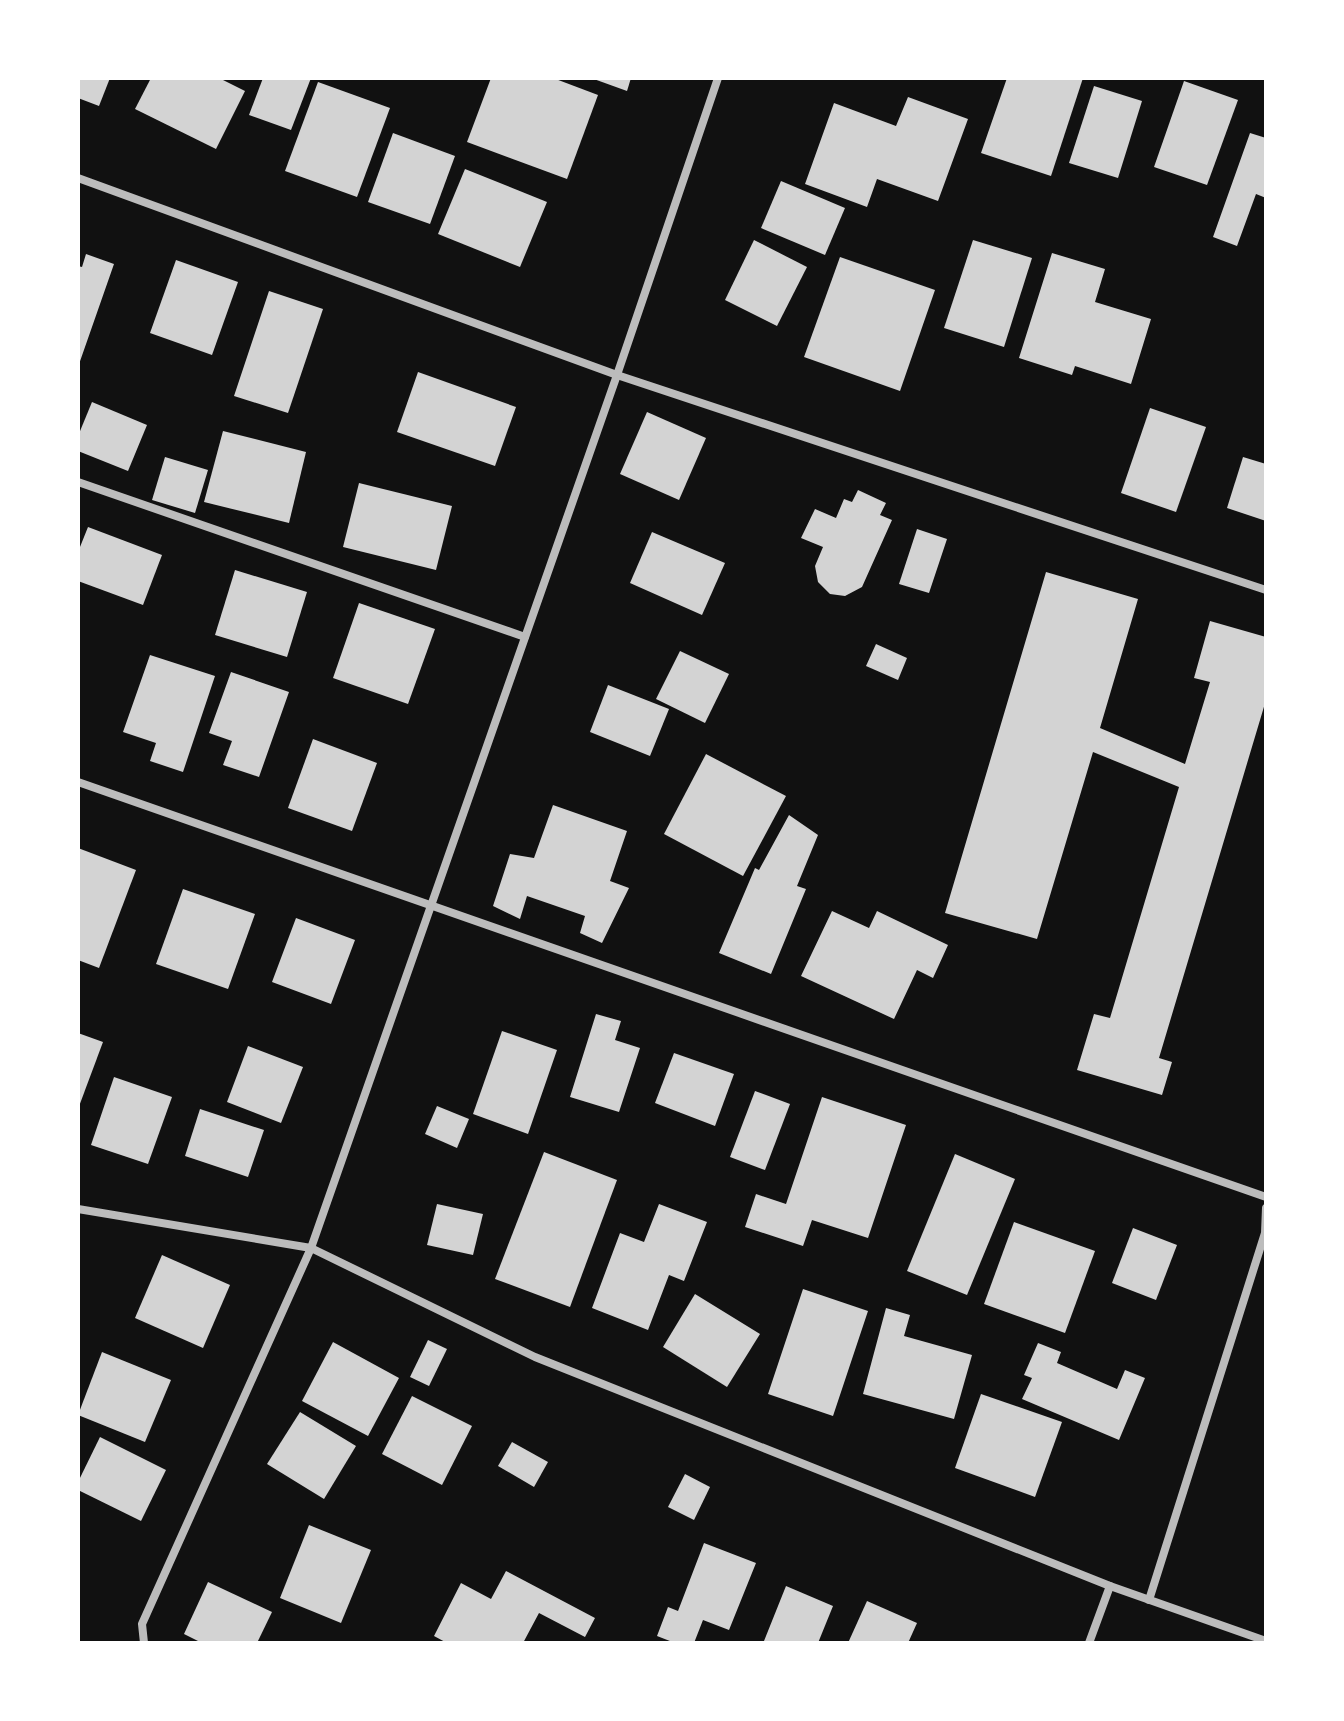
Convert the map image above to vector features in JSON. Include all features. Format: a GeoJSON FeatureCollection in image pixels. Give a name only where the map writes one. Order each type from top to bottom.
{"type":"FeatureCollection","features":[{"type":"Feature","properties":{"kind":"street"},"geometry":{"type":"LineString","coordinates":[[144,1643],[142,1624],[311,1248],[432,908],[718,78]]}},
{"type":"Feature","properties":{"kind":"street"},"geometry":{"type":"LineString","coordinates":[[78,178],[617,375],[1266,590]]}},
{"type":"Feature","properties":{"kind":"street"},"geometry":{"type":"LineString","coordinates":[[78,482],[525,637]]}},
{"type":"Feature","properties":{"kind":"street"},"geometry":{"type":"LineString","coordinates":[[78,782],[1266,1197]]}},
{"type":"Feature","properties":{"kind":"street"},"geometry":{"type":"LineString","coordinates":[[1149,1600],[1265,1233],[1266,1208]]}},
{"type":"Feature","properties":{"kind":"street"},"geometry":{"type":"LineString","coordinates":[[78,1209],[311,1248],[535,1357],[1110,1586],[1266,1641]]}},
{"type":"Feature","properties":{"kind":"street"},"geometry":{"type":"LineString","coordinates":[[1089,1643],[1110,1586]]}},
{"type":"Feature","properties":{"kind":"building"},"geometry":{"type":"Polygon","coordinates":[[[78,78],[110,78],[99,106],[78,98],[78,78]]]}},
{"type":"Feature","properties":{"kind":"building"},"geometry":{"type":"Polygon","coordinates":[[[151,78],[219,78],[245,91],[216,149],[135,109],[151,78]]]}},
{"type":"Feature","properties":{"kind":"building"},"geometry":{"type":"Polygon","coordinates":[[[263,78],[311,78],[291,130],[249,115],[263,78]]]}},
{"type":"Feature","properties":{"kind":"building"},"geometry":{"type":"Polygon","coordinates":[[[491,78],[553,78],[598,95],[567,179],[467,142],[491,78]]]}},
{"type":"Feature","properties":{"kind":"building"},"geometry":{"type":"Polygon","coordinates":[[[591,78],[631,78],[627,91],[591,78]]]}},
{"type":"Feature","properties":{"kind":"building"},"geometry":{"type":"Polygon","coordinates":[[[1007,78],[1083,78],[1051,176],[981,153],[1007,78]]]}},
{"type":"Feature","properties":{"kind":"building"},"geometry":{"type":"Polygon","coordinates":[[[1184,81],[1238,100],[1207,185],[1154,167],[1184,81]]]}},
{"type":"Feature","properties":{"kind":"building"},"geometry":{"type":"Polygon","coordinates":[[[318,82],[390,108],[357,197],[285,171],[318,82]]]}},
{"type":"Feature","properties":{"kind":"building"},"geometry":{"type":"Polygon","coordinates":[[[1094,86],[1142,101],[1118,178],[1069,163],[1094,86]]]}},
{"type":"Feature","properties":{"kind":"building"},"geometry":{"type":"Polygon","coordinates":[[[908,97],[968,119],[938,201],[877,179],[867,207],[805,184],[834,103],[896,126],[908,97]]]}},
{"type":"Feature","properties":{"kind":"building"},"geometry":{"type":"Polygon","coordinates":[[[393,133],[455,156],[430,224],[368,202],[393,133]]]}},
{"type":"Feature","properties":{"kind":"building"},"geometry":{"type":"Polygon","coordinates":[[[1250,133],[1266,138],[1266,198],[1256,194],[1237,246],[1213,237],[1250,133]]]}},
{"type":"Feature","properties":{"kind":"building"},"geometry":{"type":"Polygon","coordinates":[[[465,169],[547,202],[520,267],[438,234],[465,169]]]}},
{"type":"Feature","properties":{"kind":"building"},"geometry":{"type":"Polygon","coordinates":[[[781,181],[845,208],[825,255],[761,228],[781,181]]]}},
{"type":"Feature","properties":{"kind":"building"},"geometry":{"type":"Polygon","coordinates":[[[754,240],[807,267],[777,326],[725,300],[754,240]]]}},
{"type":"Feature","properties":{"kind":"building"},"geometry":{"type":"Polygon","coordinates":[[[973,240],[1032,258],[1004,347],[944,328],[973,240]]]}},
{"type":"Feature","properties":{"kind":"building"},"geometry":{"type":"Polygon","coordinates":[[[1052,253],[1105,269],[1095,302],[1151,319],[1131,384],[1075,366],[1072,375],[1019,358],[1052,253]]]}},
{"type":"Feature","properties":{"kind":"building"},"geometry":{"type":"Polygon","coordinates":[[[86,254],[114,264],[78,367],[78,266],[82,267],[86,254]]]}},
{"type":"Feature","properties":{"kind":"building"},"geometry":{"type":"Polygon","coordinates":[[[840,257],[935,290],[900,391],[804,357],[840,257]]]}},
{"type":"Feature","properties":{"kind":"building"},"geometry":{"type":"Polygon","coordinates":[[[176,260],[238,282],[212,355],[150,333],[176,260]]]}},
{"type":"Feature","properties":{"kind":"building"},"geometry":{"type":"Polygon","coordinates":[[[269,291],[323,309],[288,413],[234,396],[269,291]]]}},
{"type":"Feature","properties":{"kind":"building"},"geometry":{"type":"Polygon","coordinates":[[[418,372],[516,407],[495,466],[397,432],[418,372]]]}},
{"type":"Feature","properties":{"kind":"building"},"geometry":{"type":"Polygon","coordinates":[[[92,402],[147,425],[128,471],[78,451],[78,436],[92,402]]]}},
{"type":"Feature","properties":{"kind":"building"},"geometry":{"type":"Polygon","coordinates":[[[1150,408],[1206,427],[1176,512],[1121,493],[1150,408]]]}},
{"type":"Feature","properties":{"kind":"building"},"geometry":{"type":"Polygon","coordinates":[[[647,412],[706,438],[679,500],[620,474],[647,412]]]}},
{"type":"Feature","properties":{"kind":"building"},"geometry":{"type":"Polygon","coordinates":[[[223,431],[306,452],[289,523],[204,502],[223,431]]]}},
{"type":"Feature","properties":{"kind":"building"},"geometry":{"type":"Polygon","coordinates":[[[165,457],[208,470],[195,513],[152,500],[165,457]]]}},
{"type":"Feature","properties":{"kind":"building"},"geometry":{"type":"Polygon","coordinates":[[[1243,457],[1266,464],[1266,521],[1227,508],[1243,457]]]}},
{"type":"Feature","properties":{"kind":"building"},"geometry":{"type":"Polygon","coordinates":[[[359,483],[452,506],[436,570],[343,547],[359,483]]]}},
{"type":"Feature","properties":{"kind":"building"},"geometry":{"type":"Polygon","coordinates":[[[858,490],[886,503],[880,515],[892,520],[862,587],[845,596],[830,594],[818,582],[815,566],[823,547],[801,538],[815,509],[836,518],[844,499],[852,502],[858,490]]]}},
{"type":"Feature","properties":{"kind":"building"},"geometry":{"type":"Polygon","coordinates":[[[88,527],[162,555],[143,605],[78,581],[78,552],[88,527]]]}},
{"type":"Feature","properties":{"kind":"building"},"geometry":{"type":"Polygon","coordinates":[[[917,529],[947,539],[929,593],[899,584],[917,529]]]}},
{"type":"Feature","properties":{"kind":"building"},"geometry":{"type":"Polygon","coordinates":[[[652,532],[725,563],[702,615],[630,583],[652,532]]]}},
{"type":"Feature","properties":{"kind":"building"},"geometry":{"type":"Polygon","coordinates":[[[235,570],[307,592],[287,657],[215,635],[235,570]]]}},
{"type":"Feature","properties":{"kind":"building"},"geometry":{"type":"Polygon","coordinates":[[[1046,572],[1138,599],[1100,728],[1185,764],[1210,682],[1194,678],[1210,621],[1266,637],[1266,700],[1159,1058],[1172,1062],[1162,1095],[1077,1070],[1094,1014],[1110,1018],[1179,787],[1093,752],[1037,939],[945,913],[1046,572]]]}},
{"type":"Feature","properties":{"kind":"building"},"geometry":{"type":"Polygon","coordinates":[[[359,603],[435,629],[408,704],[333,678],[359,603]]]}},
{"type":"Feature","properties":{"kind":"building"},"geometry":{"type":"Polygon","coordinates":[[[876,644],[907,658],[898,680],[866,666],[876,644]]]}},
{"type":"Feature","properties":{"kind":"building"},"geometry":{"type":"Polygon","coordinates":[[[680,651],[729,674],[705,723],[656,699],[680,651]]]}},
{"type":"Feature","properties":{"kind":"building"},"geometry":{"type":"Polygon","coordinates":[[[150,655],[215,676],[183,772],[150,761],[156,743],[123,732],[150,655]]]}},
{"type":"Feature","properties":{"kind":"building"},"geometry":{"type":"Polygon","coordinates":[[[231,672],[289,692],[259,777],[223,765],[232,741],[209,733],[231,672]]]}},
{"type":"Feature","properties":{"kind":"building"},"geometry":{"type":"Polygon","coordinates":[[[608,685],[669,709],[650,756],[590,732],[608,685]]]}},
{"type":"Feature","properties":{"kind":"building"},"geometry":{"type":"Polygon","coordinates":[[[313,739],[377,763],[352,831],[288,808],[313,739]]]}},
{"type":"Feature","properties":{"kind":"building"},"geometry":{"type":"Polygon","coordinates":[[[706,754],[786,796],[743,876],[664,834],[706,754]]]}},
{"type":"Feature","properties":{"kind":"building"},"geometry":{"type":"Polygon","coordinates":[[[553,805],[627,831],[610,881],[629,888],[602,943],[580,933],[585,916],[527,896],[520,919],[493,906],[510,854],[534,858],[553,805]]]}},
{"type":"Feature","properties":{"kind":"building"},"geometry":{"type":"Polygon","coordinates":[[[789,815],[818,835],[797,886],[806,889],[771,974],[719,953],[755,868],[759,870],[789,815]]]}},
{"type":"Feature","properties":{"kind":"building"},"geometry":{"type":"Polygon","coordinates":[[[78,848],[136,870],[99,968],[78,960],[78,848]]]}},
{"type":"Feature","properties":{"kind":"building"},"geometry":{"type":"Polygon","coordinates":[[[183,889],[255,914],[228,989],[156,964],[183,889]]]}},
{"type":"Feature","properties":{"kind":"building"},"geometry":{"type":"Polygon","coordinates":[[[832,911],[869,928],[877,911],[948,945],[933,978],[917,970],[894,1019],[801,976],[832,911]]]}},
{"type":"Feature","properties":{"kind":"building"},"geometry":{"type":"Polygon","coordinates":[[[296,918],[355,940],[331,1004],[272,982],[296,918]]]}},
{"type":"Feature","properties":{"kind":"building"},"geometry":{"type":"Polygon","coordinates":[[[596,1014],[621,1021],[615,1040],[640,1048],[619,1112],[570,1097],[596,1014]]]}},
{"type":"Feature","properties":{"kind":"building"},"geometry":{"type":"Polygon","coordinates":[[[502,1031],[557,1050],[528,1134],[473,1114],[502,1031]]]}},
{"type":"Feature","properties":{"kind":"building"},"geometry":{"type":"Polygon","coordinates":[[[78,1033],[103,1042],[78,1109],[78,1033]]]}},
{"type":"Feature","properties":{"kind":"building"},"geometry":{"type":"Polygon","coordinates":[[[248,1046],[303,1067],[281,1123],[227,1102],[248,1046]]]}},
{"type":"Feature","properties":{"kind":"building"},"geometry":{"type":"Polygon","coordinates":[[[674,1053],[734,1074],[715,1126],[655,1103],[674,1053]]]}},
{"type":"Feature","properties":{"kind":"building"},"geometry":{"type":"Polygon","coordinates":[[[114,1077],[172,1097],[148,1164],[91,1145],[114,1077]]]}},
{"type":"Feature","properties":{"kind":"building"},"geometry":{"type":"Polygon","coordinates":[[[755,1091],[790,1104],[765,1170],[730,1157],[755,1091]]]}},
{"type":"Feature","properties":{"kind":"building"},"geometry":{"type":"Polygon","coordinates":[[[822,1097],[906,1125],[868,1238],[812,1220],[803,1246],[745,1227],[756,1194],[786,1204],[822,1097]]]}},
{"type":"Feature","properties":{"kind":"building"},"geometry":{"type":"Polygon","coordinates":[[[437,1106],[469,1119],[457,1148],[425,1134],[437,1106]]]}},
{"type":"Feature","properties":{"kind":"building"},"geometry":{"type":"Polygon","coordinates":[[[200,1109],[264,1130],[248,1177],[185,1156],[200,1109]]]}},
{"type":"Feature","properties":{"kind":"building"},"geometry":{"type":"Polygon","coordinates":[[[544,1152],[617,1180],[570,1307],[495,1279],[544,1152]]]}},
{"type":"Feature","properties":{"kind":"building"},"geometry":{"type":"Polygon","coordinates":[[[955,1154],[1015,1179],[967,1295],[907,1271],[955,1154]]]}},
{"type":"Feature","properties":{"kind":"building"},"geometry":{"type":"Polygon","coordinates":[[[437,1204],[483,1214],[473,1255],[427,1245],[437,1204]]]}},
{"type":"Feature","properties":{"kind":"building"},"geometry":{"type":"Polygon","coordinates":[[[659,1204],[707,1222],[684,1281],[669,1275],[648,1330],[592,1308],[620,1233],[644,1242],[659,1204]]]}},
{"type":"Feature","properties":{"kind":"building"},"geometry":{"type":"Polygon","coordinates":[[[1014,1222],[1095,1251],[1065,1333],[984,1304],[1014,1222]]]}},
{"type":"Feature","properties":{"kind":"building"},"geometry":{"type":"Polygon","coordinates":[[[1133,1228],[1177,1245],[1156,1300],[1112,1283],[1133,1228]]]}},
{"type":"Feature","properties":{"kind":"building"},"geometry":{"type":"Polygon","coordinates":[[[162,1255],[230,1285],[203,1348],[135,1318],[162,1255]]]}},
{"type":"Feature","properties":{"kind":"building"},"geometry":{"type":"Polygon","coordinates":[[[803,1289],[868,1311],[833,1416],[768,1394],[803,1289]]]}},
{"type":"Feature","properties":{"kind":"building"},"geometry":{"type":"Polygon","coordinates":[[[695,1294],[760,1334],[727,1387],[663,1347],[695,1294]]]}},
{"type":"Feature","properties":{"kind":"building"},"geometry":{"type":"Polygon","coordinates":[[[886,1308],[910,1315],[904,1336],[972,1355],[954,1419],[863,1394],[886,1308]]]}},
{"type":"Feature","properties":{"kind":"building"},"geometry":{"type":"Polygon","coordinates":[[[428,1340],[447,1349],[429,1386],[410,1377],[428,1340]]]}},
{"type":"Feature","properties":{"kind":"building"},"geometry":{"type":"Polygon","coordinates":[[[333,1342],[399,1378],[368,1436],[302,1401],[333,1342]]]}},
{"type":"Feature","properties":{"kind":"building"},"geometry":{"type":"Polygon","coordinates":[[[1038,1343],[1061,1352],[1057,1363],[1117,1389],[1125,1370],[1145,1378],[1119,1440],[1022,1399],[1032,1378],[1024,1375],[1038,1343]]]}},
{"type":"Feature","properties":{"kind":"building"},"geometry":{"type":"Polygon","coordinates":[[[102,1352],[171,1380],[145,1442],[78,1415],[102,1352]]]}},
{"type":"Feature","properties":{"kind":"building"},"geometry":{"type":"Polygon","coordinates":[[[981,1394],[1062,1422],[1035,1497],[955,1468],[981,1394]]]}},
{"type":"Feature","properties":{"kind":"building"},"geometry":{"type":"Polygon","coordinates":[[[412,1396],[472,1426],[442,1485],[382,1454],[412,1396]]]}},
{"type":"Feature","properties":{"kind":"building"},"geometry":{"type":"Polygon","coordinates":[[[300,1412],[356,1446],[324,1499],[267,1464],[300,1412]]]}},
{"type":"Feature","properties":{"kind":"building"},"geometry":{"type":"Polygon","coordinates":[[[100,1437],[166,1470],[141,1521],[78,1490],[78,1482],[100,1437]]]}},
{"type":"Feature","properties":{"kind":"building"},"geometry":{"type":"Polygon","coordinates":[[[512,1442],[548,1462],[534,1487],[498,1466],[512,1442]]]}},
{"type":"Feature","properties":{"kind":"building"},"geometry":{"type":"Polygon","coordinates":[[[685,1474],[710,1487],[694,1520],[668,1507],[685,1474]]]}},
{"type":"Feature","properties":{"kind":"building"},"geometry":{"type":"Polygon","coordinates":[[[309,1525],[371,1550],[341,1623],[280,1598],[309,1525]]]}},
{"type":"Feature","properties":{"kind":"building"},"geometry":{"type":"Polygon","coordinates":[[[704,1543],[756,1563],[729,1630],[703,1620],[694,1643],[675,1643],[657,1636],[668,1607],[678,1611],[704,1543]]]}},
{"type":"Feature","properties":{"kind":"building"},"geometry":{"type":"Polygon","coordinates":[[[506,1571],[595,1618],[585,1637],[539,1613],[523,1643],[447,1643],[434,1636],[461,1583],[491,1599],[506,1571]]]}},
{"type":"Feature","properties":{"kind":"building"},"geometry":{"type":"Polygon","coordinates":[[[208,1582],[272,1612],[257,1643],[202,1643],[184,1634],[208,1582]]]}},
{"type":"Feature","properties":{"kind":"building"},"geometry":{"type":"Polygon","coordinates":[[[786,1586],[833,1606],[818,1643],[764,1641],[786,1586]]]}},
{"type":"Feature","properties":{"kind":"building"},"geometry":{"type":"Polygon","coordinates":[[[867,1601],[917,1623],[908,1643],[848,1643],[867,1601]]]}}]}
